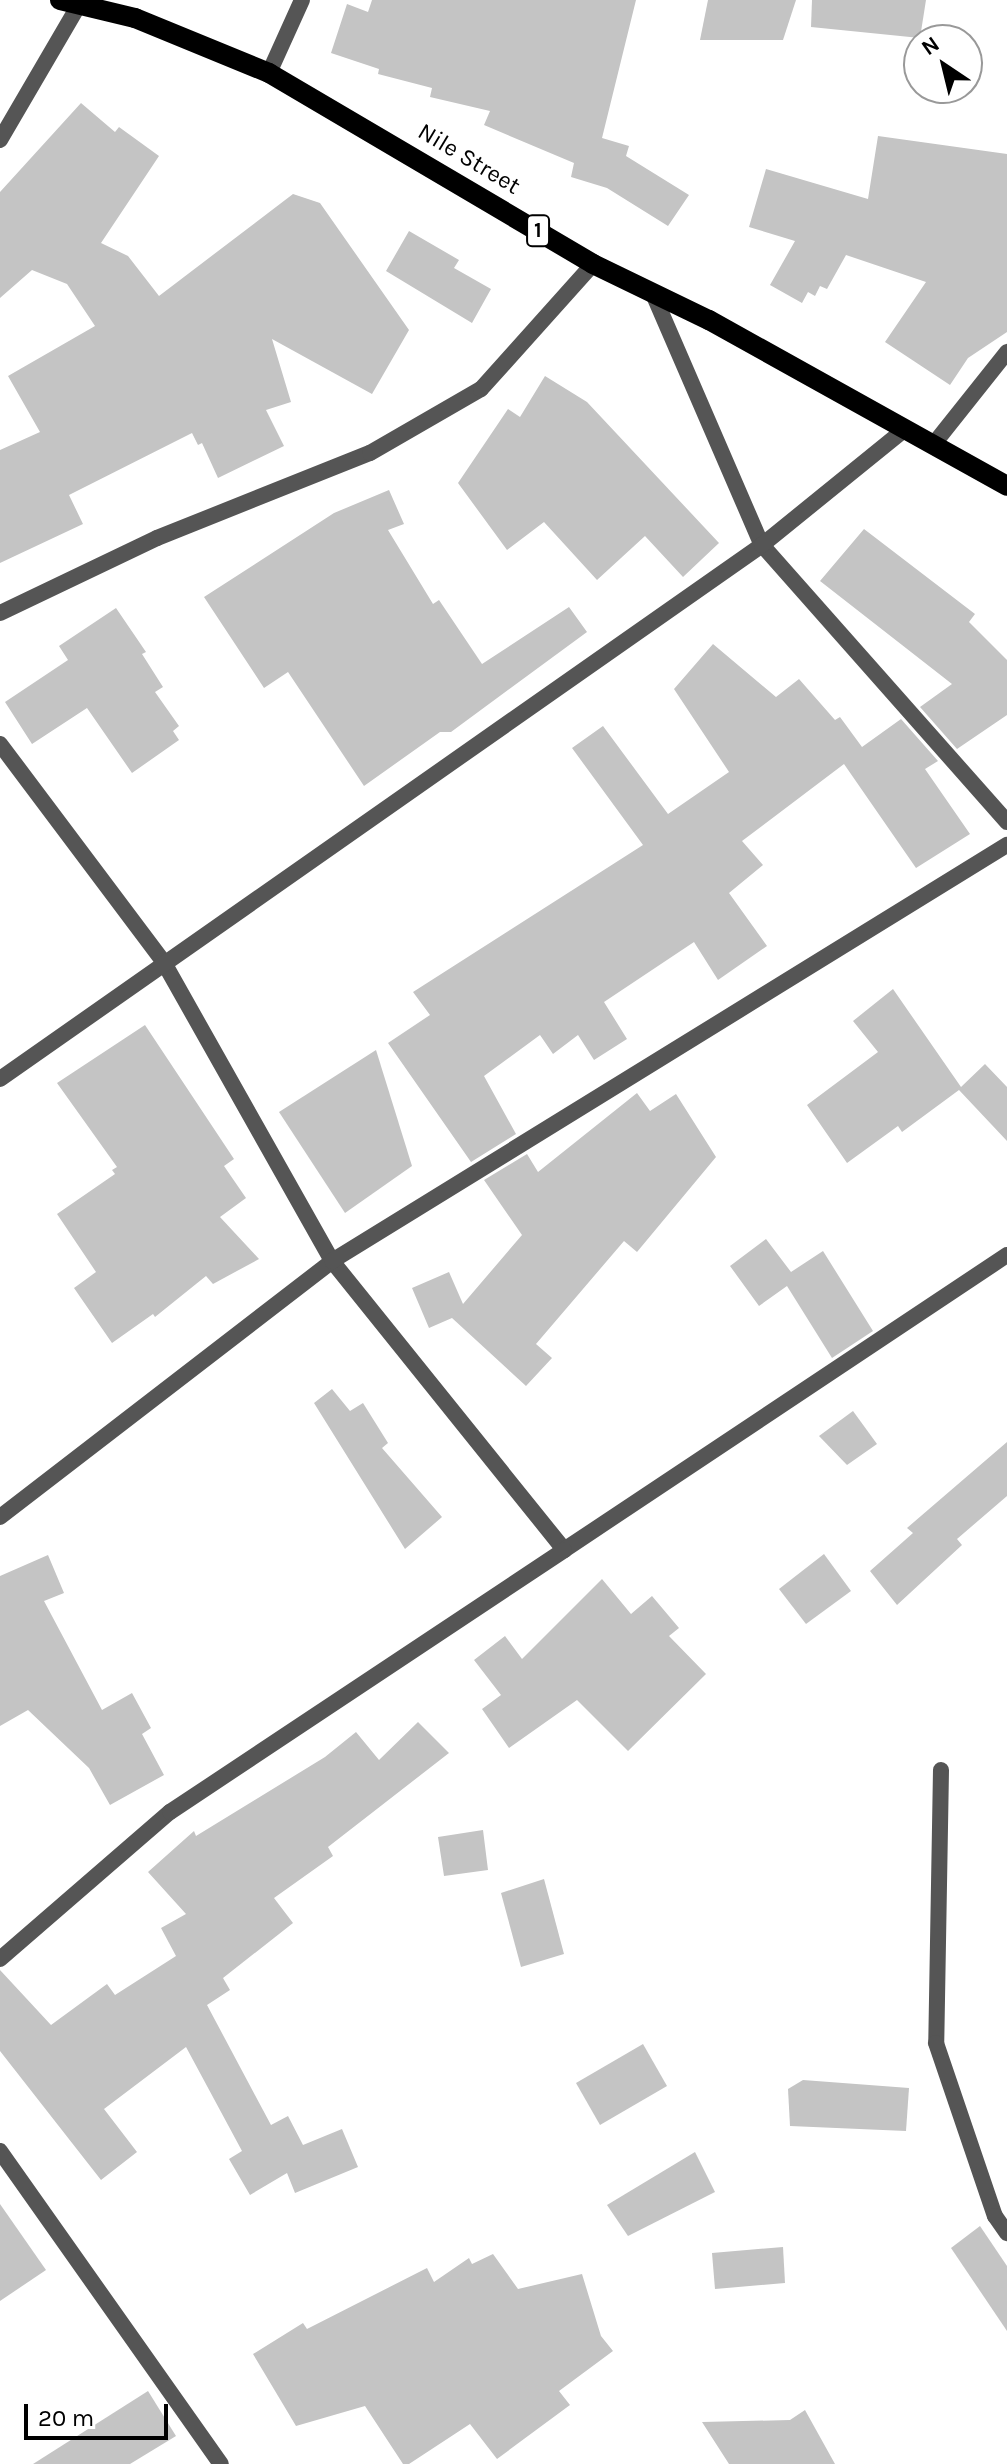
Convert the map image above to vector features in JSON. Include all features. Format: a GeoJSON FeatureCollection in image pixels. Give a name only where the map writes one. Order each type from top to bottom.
{"type":"FeatureCollection","features":[{"type":"Feature","properties":{"kind":"main road","name":"Nile Street"},"geometry":{"type":"LineString","coordinates":[[70,2],[135,18],[269,73],[593,264],[709,320],[1007,486]]}},
{"type":"Feature","properties":{"kind":"street"},"geometry":{"type":"LineString","coordinates":[[269,73],[302,0]]}},
{"type":"Feature","properties":{"kind":"street"},"geometry":{"type":"LineString","coordinates":[[0,140],[70,2]]}},
{"type":"Feature","properties":{"kind":"street"},"geometry":{"type":"LineString","coordinates":[[0,613],[157,538],[370,453],[481,389],[593,264]]}},
{"type":"Feature","properties":{"kind":"street"},"geometry":{"type":"LineString","coordinates":[[654,296],[762,545],[1007,822]]}},
{"type":"Feature","properties":{"kind":"street"},"geometry":{"type":"LineString","coordinates":[[933,445],[1007,352]]}},
{"type":"Feature","properties":{"kind":"street"},"geometry":{"type":"LineString","coordinates":[[0,1079],[163,961],[762,545],[904,430]]}},
{"type":"Feature","properties":{"kind":"street"},"geometry":{"type":"LineString","coordinates":[[0,744],[163,961],[332,1261],[564,1550]]}},
{"type":"Feature","properties":{"kind":"street"},"geometry":{"type":"LineString","coordinates":[[0,1517],[332,1261],[1007,845]]}},
{"type":"Feature","properties":{"kind":"street"},"geometry":{"type":"LineString","coordinates":[[0,1959],[170,1812],[1007,1255]]}},
{"type":"Feature","properties":{"kind":"street"},"geometry":{"type":"LineString","coordinates":[[941,1770],[936,2043],[995,2216],[1007,2233]]}},
{"type":"Feature","properties":{"kind":"street"},"geometry":{"type":"LineString","coordinates":[[0,2151],[221,2464]]}},
{"type":"Feature","properties":{"kind":"building"},"geometry":{"type":"Polygon","coordinates":[[[372,0],[636,0],[602,138],[629,146],[626,156],[689,195],[668,226],[607,188],[571,177],[574,163],[484,125],[490,111],[430,97],[432,88],[378,74],[379,69],[331,53],[347,4],[368,12],[372,0]]]}},
{"type":"Feature","properties":{"kind":"building"},"geometry":{"type":"Polygon","coordinates":[[[708,0],[796,0],[783,40],[700,40],[708,0]]]}},
{"type":"Feature","properties":{"kind":"building"},"geometry":{"type":"Polygon","coordinates":[[[812,0],[926,0],[922,24],[903,24],[903,36],[811,27],[812,0]]]}},
{"type":"Feature","properties":{"kind":"building"},"geometry":{"type":"Polygon","coordinates":[[[81,103],[115,132],[119,127],[159,156],[101,243],[128,256],[159,296],[293,194],[320,203],[409,330],[372,394],[272,339],[291,402],[266,410],[284,446],[218,478],[202,443],[198,445],[192,433],[69,495],[83,524],[0,563],[0,450],[40,432],[8,376],[95,326],[67,284],[32,270],[0,298],[0,192],[81,103]]]}},
{"type":"Feature","properties":{"kind":"building"},"geometry":{"type":"Polygon","coordinates":[[[878,136],[1007,154],[1007,332],[968,358],[950,385],[885,342],[926,282],[846,255],[827,289],[820,286],[815,296],[808,292],[802,303],[770,285],[795,241],[749,227],[766,169],[868,199],[878,136]]]}},
{"type":"Feature","properties":{"kind":"building"},"geometry":{"type":"Polygon","coordinates":[[[409,231],[459,260],[454,268],[491,289],[472,323],[386,271],[409,231]]]}},
{"type":"Feature","properties":{"kind":"building"},"geometry":{"type":"Polygon","coordinates":[[[545,376],[587,402],[719,543],[683,577],[645,536],[597,580],[544,522],[507,550],[458,483],[508,409],[520,417],[545,376]]]}},
{"type":"Feature","properties":{"kind":"building"},"geometry":{"type":"Polygon","coordinates":[[[389,490],[404,524],[388,530],[433,604],[439,600],[482,664],[569,607],[587,632],[451,732],[440,732],[364,786],[288,672],[264,688],[204,597],[334,513],[389,490]]]}},
{"type":"Feature","properties":{"kind":"building"},"geometry":{"type":"Polygon","coordinates":[[[864,529],[975,614],[969,622],[1007,660],[1007,715],[957,749],[920,707],[952,684],[820,581],[864,529]]]}},
{"type":"Feature","properties":{"kind":"building"},"geometry":{"type":"Polygon","coordinates":[[[116,608],[146,652],[142,654],[163,687],[155,692],[179,726],[173,731],[179,740],[132,773],[87,708],[32,744],[5,702],[68,660],[59,646],[116,608]]]}},
{"type":"Feature","properties":{"kind":"building"},"geometry":{"type":"Polygon","coordinates":[[[713,644],[776,697],[799,679],[835,720],[840,717],[862,747],[901,719],[938,761],[925,769],[970,834],[916,868],[844,764],[742,841],[763,865],[729,893],[767,946],[718,980],[694,942],[604,1002],[627,1039],[594,1060],[578,1035],[553,1054],[540,1035],[484,1076],[516,1134],[471,1162],[388,1043],[430,1015],[413,992],[643,845],[572,748],[603,726],[668,814],[729,772],[674,689],[713,644]]]}},
{"type":"Feature","properties":{"kind":"building"},"geometry":{"type":"Polygon","coordinates":[[[893,989],[961,1087],[985,1064],[1007,1087],[1007,1141],[959,1090],[902,1132],[898,1126],[847,1163],[807,1105],[878,1052],[853,1021],[893,989]]]}},
{"type":"Feature","properties":{"kind":"building"},"geometry":{"type":"Polygon","coordinates":[[[145,1025],[234,1159],[224,1166],[246,1198],[220,1217],[259,1259],[213,1284],[206,1276],[155,1317],[153,1314],[112,1343],[74,1288],[96,1272],[57,1214],[115,1174],[112,1170],[117,1167],[57,1083],[145,1025]]]}},
{"type":"Feature","properties":{"kind":"building"},"geometry":{"type":"Polygon","coordinates":[[[376,1050],[412,1166],[345,1213],[279,1112],[376,1050]]]}},
{"type":"Feature","properties":{"kind":"building"},"geometry":{"type":"Polygon","coordinates":[[[637,1093],[650,1111],[676,1094],[716,1157],[637,1252],[624,1241],[536,1344],[552,1358],[526,1386],[452,1318],[429,1328],[412,1288],[449,1272],[463,1304],[522,1235],[484,1180],[527,1154],[538,1172],[637,1093]]]}},
{"type":"Feature","properties":{"kind":"building"},"geometry":{"type":"Polygon","coordinates":[[[766,1239],[791,1272],[823,1251],[873,1331],[832,1358],[787,1286],[759,1306],[730,1266],[766,1239]]]}},
{"type":"Feature","properties":{"kind":"building"},"geometry":{"type":"Polygon","coordinates":[[[332,1389],[350,1411],[363,1403],[388,1443],[382,1448],[442,1517],[405,1549],[314,1403],[332,1389]]]}},
{"type":"Feature","properties":{"kind":"building"},"geometry":{"type":"Polygon","coordinates":[[[853,1411],[877,1444],[847,1465],[819,1436],[853,1411]]]}},
{"type":"Feature","properties":{"kind":"building"},"geometry":{"type":"Polygon","coordinates":[[[1007,1442],[1007,1496],[957,1539],[962,1545],[897,1605],[870,1571],[913,1533],[907,1528],[1007,1442]]]}},
{"type":"Feature","properties":{"kind":"building"},"geometry":{"type":"Polygon","coordinates":[[[824,1554],[851,1591],[806,1624],[779,1589],[824,1554]]]}},
{"type":"Feature","properties":{"kind":"building"},"geometry":{"type":"Polygon","coordinates":[[[48,1555],[64,1593],[44,1601],[102,1710],[132,1693],[151,1728],[142,1734],[164,1775],[110,1805],[89,1768],[28,1710],[0,1726],[0,1576],[48,1555]]]}},
{"type":"Feature","properties":{"kind":"building"},"geometry":{"type":"Polygon","coordinates":[[[602,1579],[631,1614],[652,1596],[679,1628],[669,1636],[706,1674],[628,1751],[577,1700],[509,1748],[482,1709],[501,1695],[474,1660],[505,1636],[522,1659],[602,1579]]]}},
{"type":"Feature","properties":{"kind":"building"},"geometry":{"type":"Polygon","coordinates":[[[418,1722],[449,1753],[328,1847],[333,1856],[274,1898],[293,1923],[223,1978],[230,1990],[207,2005],[271,2125],[288,2116],[303,2145],[342,2129],[358,2167],[295,2193],[287,2173],[250,2195],[229,2159],[242,2151],[186,2047],[104,2109],[137,2152],[101,2180],[0,2051],[0,1970],[51,2025],[107,1984],[115,1995],[176,1956],[161,1928],[186,1914],[148,1872],[194,1831],[196,1836],[325,1757],[356,1732],[379,1760],[418,1722]]]}},
{"type":"Feature","properties":{"kind":"building"},"geometry":{"type":"Polygon","coordinates":[[[483,1830],[488,1870],[444,1876],[438,1837],[483,1830]]]}},
{"type":"Feature","properties":{"kind":"building"},"geometry":{"type":"Polygon","coordinates":[[[544,1879],[564,1954],[521,1967],[501,1893],[544,1879]]]}},
{"type":"Feature","properties":{"kind":"building"},"geometry":{"type":"Polygon","coordinates":[[[643,2044],[667,2086],[600,2125],[576,2083],[643,2044]]]}},
{"type":"Feature","properties":{"kind":"building"},"geometry":{"type":"Polygon","coordinates":[[[803,2080],[909,2088],[906,2131],[790,2126],[788,2089],[803,2080]]]}},
{"type":"Feature","properties":{"kind":"building"},"geometry":{"type":"Polygon","coordinates":[[[695,2152],[715,2192],[628,2236],[607,2205],[695,2152]]]}},
{"type":"Feature","properties":{"kind":"building"},"geometry":{"type":"Polygon","coordinates":[[[0,2204],[46,2270],[0,2301],[0,2204]]]}},
{"type":"Feature","properties":{"kind":"building"},"geometry":{"type":"Polygon","coordinates":[[[980,2226],[1007,2266],[1007,2331],[951,2248],[980,2226]]]}},
{"type":"Feature","properties":{"kind":"building"},"geometry":{"type":"Polygon","coordinates":[[[783,2247],[785,2283],[715,2289],[712,2253],[783,2247]]]}},
{"type":"Feature","properties":{"kind":"building"},"geometry":{"type":"Polygon","coordinates":[[[493,2254],[518,2289],[582,2274],[601,2336],[613,2351],[559,2391],[570,2405],[497,2459],[470,2424],[409,2464],[403,2464],[365,2406],[296,2426],[253,2354],[303,2323],[307,2329],[427,2268],[434,2282],[469,2258],[472,2264],[493,2254]]]}},
{"type":"Feature","properties":{"kind":"building"},"geometry":{"type":"Polygon","coordinates":[[[148,2391],[176,2436],[130,2464],[33,2464],[148,2391]]]}},
{"type":"Feature","properties":{"kind":"building"},"geometry":{"type":"Polygon","coordinates":[[[805,2410],[835,2464],[729,2464],[702,2422],[790,2420],[805,2410]]]}}]}
